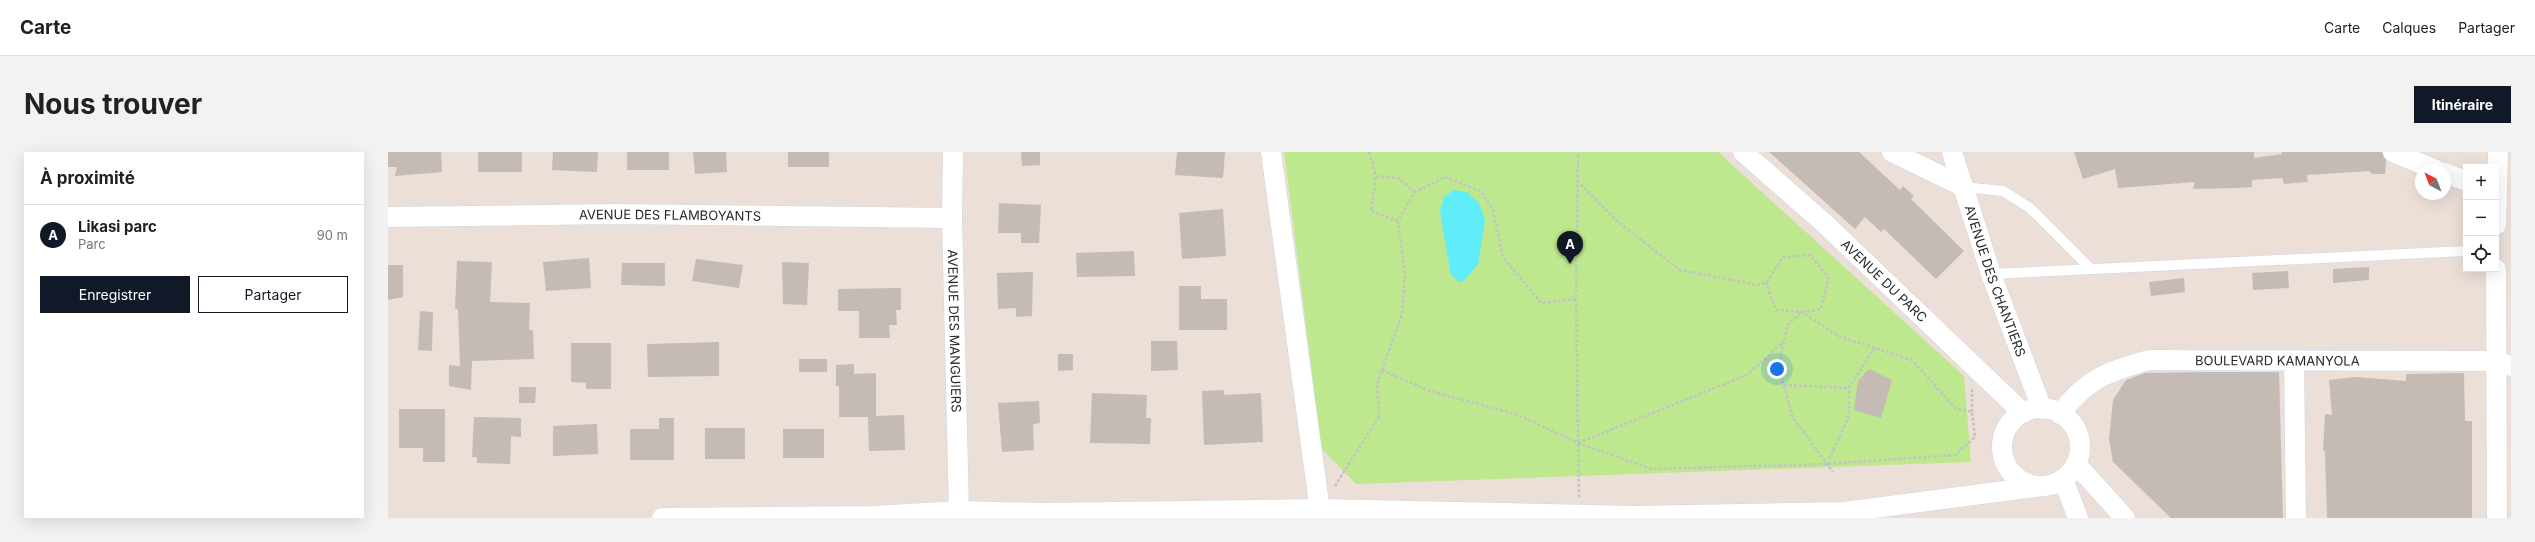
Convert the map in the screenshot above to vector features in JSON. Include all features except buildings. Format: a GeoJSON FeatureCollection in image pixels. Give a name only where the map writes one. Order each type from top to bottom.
{"type":"FeatureCollection","features":[{"type":"Feature","properties":{"kind":"street","name":"AVENUE DES MANGUIERS"},"geometry":{"type":"LineString","coordinates":[[952,152],[952,218],[959,511]]}},
{"type":"Feature","properties":{"kind":"street"},"geometry":{"type":"LineString","coordinates":[[1271,152],[1321,513]]}},
{"type":"Feature","properties":{"kind":"street","name":"AVENUE DU PARC"},"geometry":{"type":"LineString","coordinates":[[1743,152],[2042,412]]}},
{"type":"Feature","properties":{"kind":"street"},"geometry":{"type":"LineString","coordinates":[[1892,152],[1964,187]]}},
{"type":"Feature","properties":{"kind":"street","name":"AVENUE DES CHANTIERS"},"geometry":{"type":"LineString","coordinates":[[1952,152],[1991,274],[2042,412]]}},
{"type":"Feature","properties":{"kind":"street"},"geometry":{"type":"LineString","coordinates":[[2393,152],[2422,164]]}},
{"type":"Feature","properties":{"kind":"street"},"geometry":{"type":"LineString","coordinates":[[2497,164],[2498,152]]}},
{"type":"Feature","properties":{"kind":"street"},"geometry":{"type":"LineString","coordinates":[[2451,175],[2463,180]]}},
{"type":"Feature","properties":{"kind":"street"},"geometry":{"type":"LineString","coordinates":[[2499,194],[2511,199]]}},
{"type":"Feature","properties":{"kind":"street","name":"AVENUE DES FLAMBOYANTS"},"geometry":{"type":"LineString","coordinates":[[388,217],[614,214],[952,218]]}},
{"type":"Feature","properties":{"kind":"street"},"geometry":{"type":"LineString","coordinates":[[2496,272],[2504,363],[2497,518]]}},
{"type":"Feature","properties":{"kind":"street","name":"BOULEVARD KAMANYOLA"},"geometry":{"type":"LineString","coordinates":[[2042,412],[2114,370],[2149,360],[2294,360],[2504,363]]}},
{"type":"Feature","properties":{"kind":"street"},"geometry":{"type":"LineString","coordinates":[[2294,360],[2296,518]]}},
{"type":"Feature","properties":{"kind":"street"},"geometry":{"type":"LineString","coordinates":[[662,518],[866,516],[959,511],[1321,513],[1580,517],[1844,515],[2043,486],[2062,480],[2076,464],[2080,445],[2078,436],[2074,427],[2042,412],[2013,420],[2007,430],[2003,452],[2006,463],[2016,477],[2032,485],[2043,486]]}},
{"type":"Feature","properties":{"kind":"street"},"geometry":{"type":"LineString","coordinates":[[2076,464],[2124,518]]}},
{"type":"Feature","properties":{"kind":"street"},"geometry":{"type":"LineString","coordinates":[[2062,480],[2078,518]]}},
{"type":"Feature","properties":{"kind":"lane"},"geometry":{"type":"LineString","coordinates":[[1964,187],[2003,191],[2030,208],[2091,269]]}},
{"type":"Feature","properties":{"kind":"lane"},"geometry":{"type":"LineString","coordinates":[[1991,274],[2463,251]]}},
{"type":"Feature","properties":{"kind":"path"},"geometry":{"type":"LineString","coordinates":[[1369,152],[1376,176],[1371,211],[1398,221]]}},
{"type":"Feature","properties":{"kind":"path"},"geometry":{"type":"LineString","coordinates":[[1578,152],[1576,299],[1580,517]]}},
{"type":"Feature","properties":{"kind":"path"},"geometry":{"type":"LineString","coordinates":[[1376,176],[1398,178],[1415,192]]}},
{"type":"Feature","properties":{"kind":"path"},"geometry":{"type":"LineString","coordinates":[[1321,513],[1379,416],[1377,384],[1402,314],[1405,274],[1398,221],[1415,192],[1445,176],[1480,191],[1493,210],[1503,257],[1541,304],[1576,299]]}},
{"type":"Feature","properties":{"kind":"path"},"geometry":{"type":"LineString","coordinates":[[1577,180],[1616,220],[1680,270],[1758,284],[1766,283],[1783,257],[1810,255],[1828,278],[1821,309],[1802,312],[1776,310],[1766,283]]}},
{"type":"Feature","properties":{"kind":"path"},"geometry":{"type":"LineString","coordinates":[[1802,312],[1788,324],[1778,366],[1793,418],[1833,472]]}},
{"type":"Feature","properties":{"kind":"path"},"geometry":{"type":"LineString","coordinates":[[1802,312],[1838,336],[1912,360],[1955,408],[1972,412]]}},
{"type":"Feature","properties":{"kind":"path"},"geometry":{"type":"LineString","coordinates":[[1578,443],[1747,375],[1783,343]]}},
{"type":"Feature","properties":{"kind":"path"},"geometry":{"type":"LineString","coordinates":[[1827,464],[1849,416],[1849,388],[1875,347]]}},
{"type":"Feature","properties":{"kind":"path"},"geometry":{"type":"LineString","coordinates":[[1382,370],[1427,390],[1518,415],[1578,443],[1652,469],[1827,464],[1955,455],[1975,437],[1972,412],[1972,386]]}},
{"type":"Feature","properties":{"kind":"path"},"geometry":{"type":"LineString","coordinates":[[1784,385],[1849,388]]}},
{"type":"Feature","properties":{"kind":"green space"},"geometry":{"type":"Polygon","coordinates":[[[1284,152],[1718,152],[1964,376],[1971,462],[1356,484],[1318,445],[1313,380],[1284,152]]]}},
{"type":"Feature","properties":{"kind":"water"},"geometry":{"type":"Polygon","coordinates":[[[1454,190],[1467,192],[1479,203],[1485,220],[1478,264],[1464,281],[1459,282],[1451,275],[1440,212],[1444,197],[1454,190]]]}},
{"type":"Feature","properties":{"kind":"place","name":"Likasi parc"},"geometry":{"type":"Point","coordinates":[1570,264]}}]}
